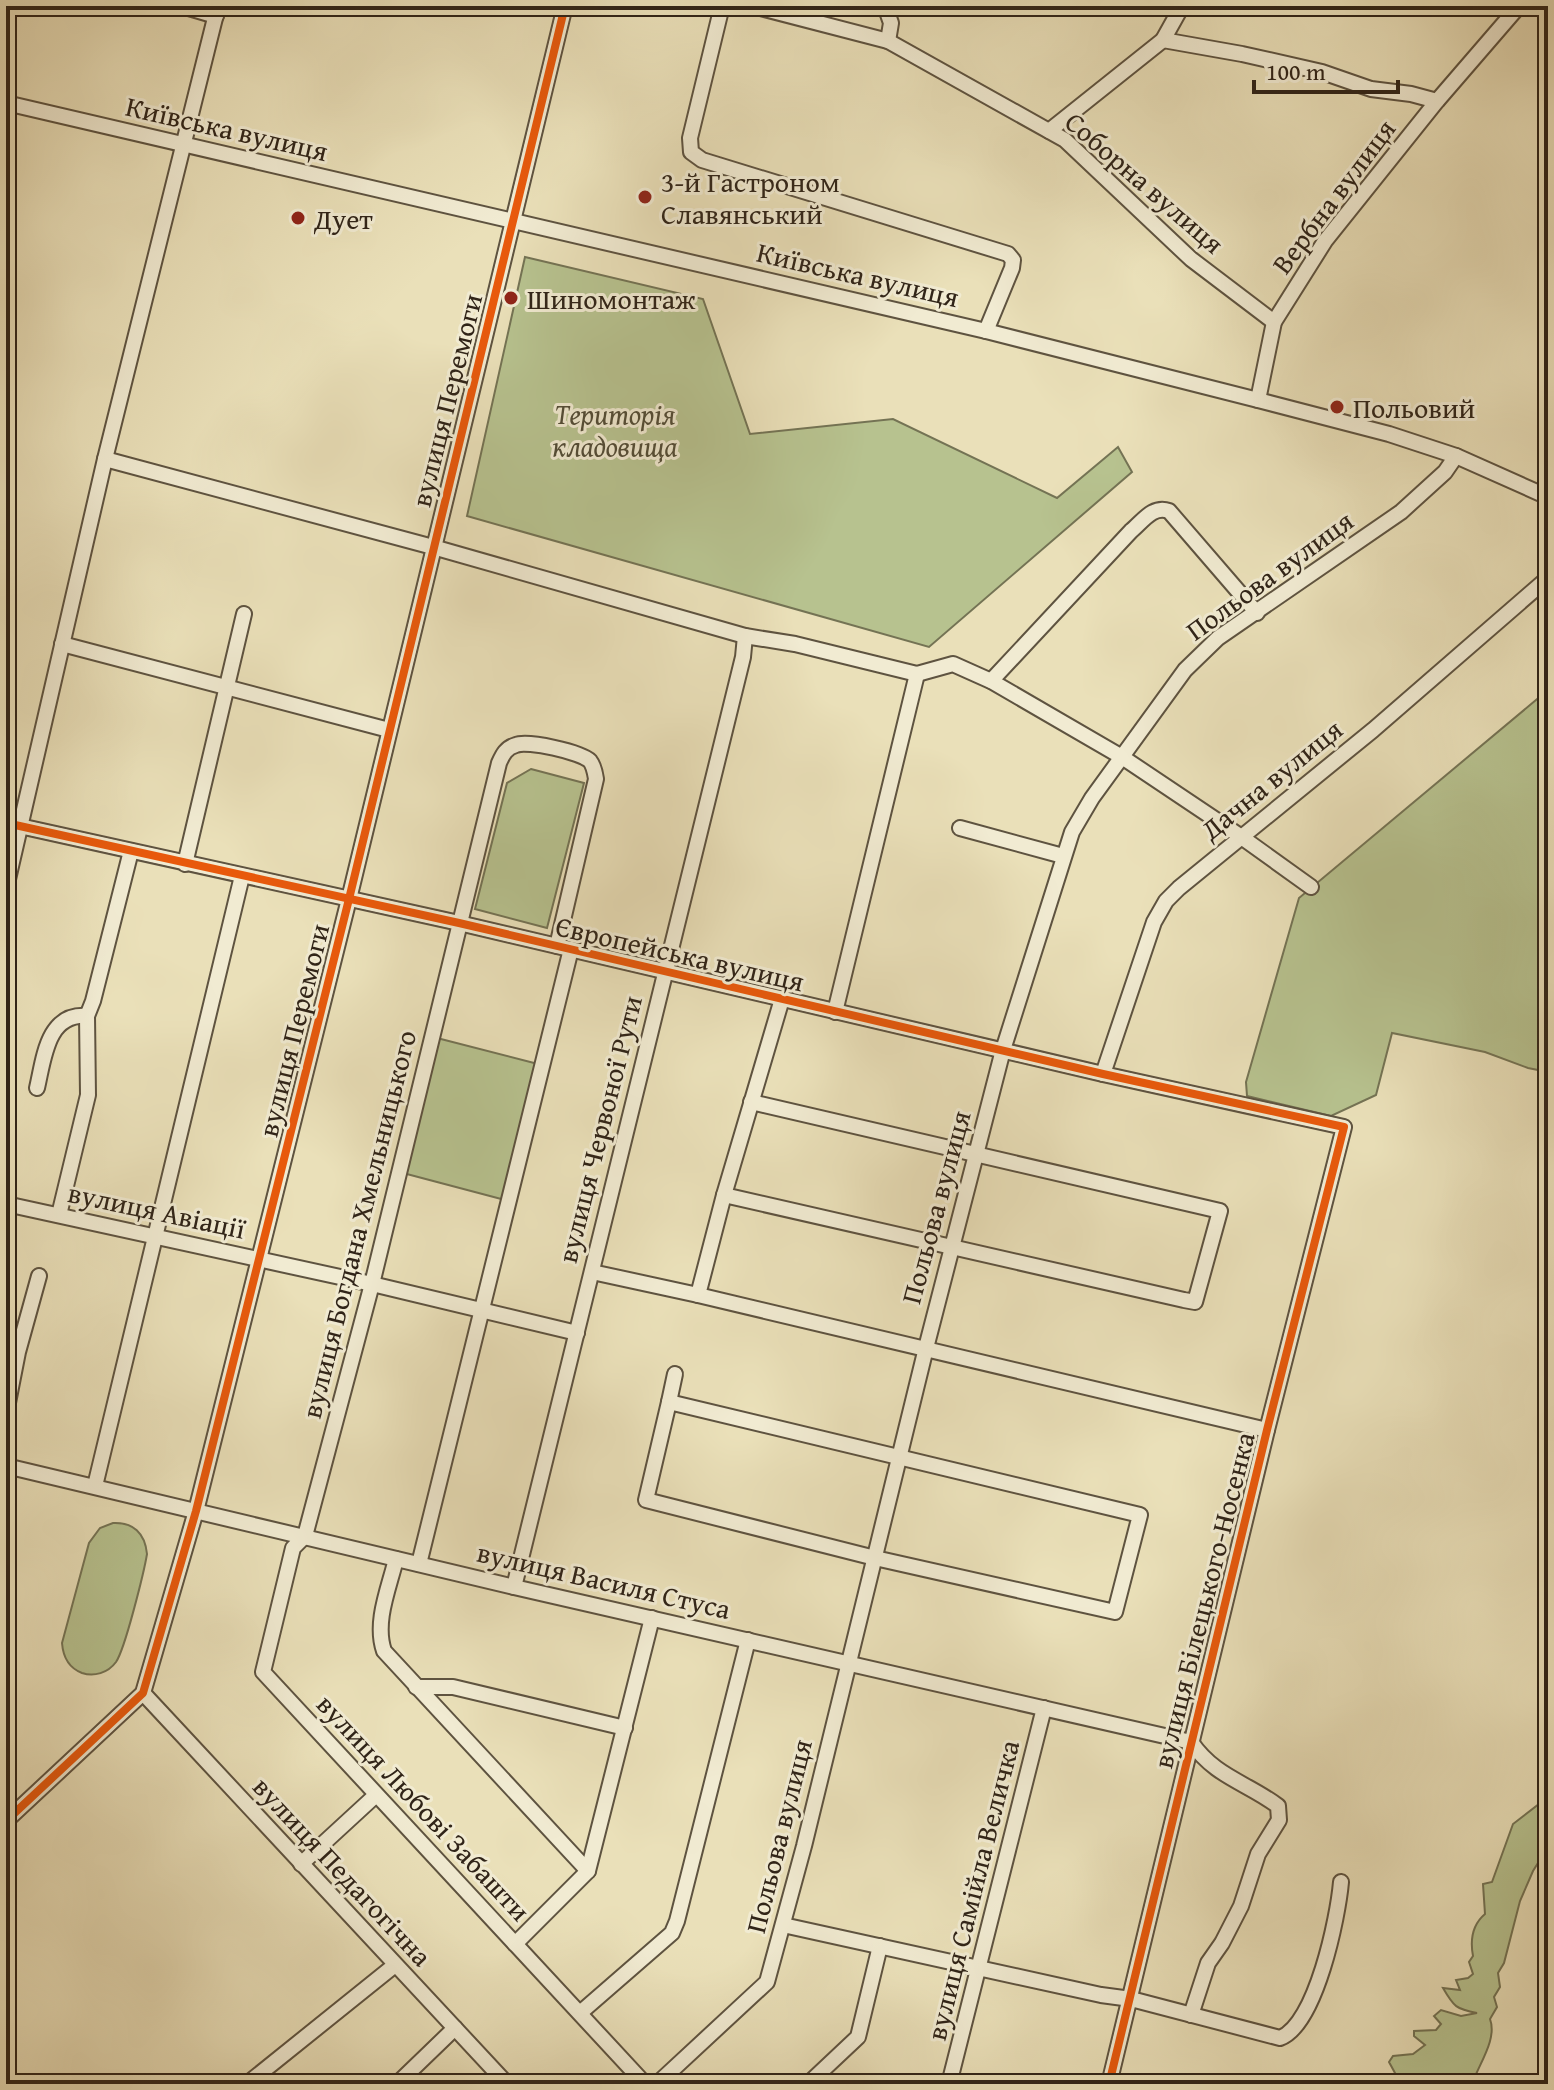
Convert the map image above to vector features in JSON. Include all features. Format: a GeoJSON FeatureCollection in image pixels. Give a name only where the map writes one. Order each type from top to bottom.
{"type":"FeatureCollection","features":[{"type":"Feature","properties":{"kind":"street"},"geometry":{"type":"LineString","coordinates":[[6,888],[13,825],[62,644],[217,11],[182,6]]}},
{"type":"Feature","properties":{"kind":"street","name":"вулиця Перемоги"},"geometry":{"type":"LineString","coordinates":[[143,1693],[196,1511],[349,899],[565,6]]}},
{"type":"Feature","properties":{"kind":"street"},"geometry":{"type":"LineString","coordinates":[[722,6],[690,138],[691,152],[702,160],[1008,254],[1013,260],[1012,268],[986,331]]}},
{"type":"Feature","properties":{"kind":"street","name":"Соборна вулиця"},"geometry":{"type":"LineString","coordinates":[[753,6],[888,41],[1065,140],[1191,259],[1274,322]]}},
{"type":"Feature","properties":{"kind":"street"},"geometry":{"type":"LineString","coordinates":[[885,6],[891,23],[888,41]]}},
{"type":"Feature","properties":{"kind":"street"},"geometry":{"type":"LineString","coordinates":[[1049,131],[1163,40],[1182,6]]}},
{"type":"Feature","properties":{"kind":"street","name":"Вербна вулиця"},"geometry":{"type":"LineString","coordinates":[[1258,400],[1274,322],[1325,241],[1437,101],[1519,6]]}},
{"type":"Feature","properties":{"kind":"street"},"geometry":{"type":"LineString","coordinates":[[1163,40],[1242,54],[1322,72],[1371,89],[1437,101]]}},
{"type":"Feature","properties":{"kind":"street","name":"Київська вулиця"},"geometry":{"type":"LineString","coordinates":[[6,103],[986,331],[1258,400],[1389,434],[1456,456],[1548,497]]}},
{"type":"Feature","properties":{"kind":"street","name":"Польова вулиця"},"geometry":{"type":"LineString","coordinates":[[657,2084],[767,1982],[1003,1050],[1072,832],[1092,798],[1185,670],[1218,638],[1401,512],[1445,472],[1456,456]]}},
{"type":"Feature","properties":{"kind":"street"},"geometry":{"type":"LineString","coordinates":[[105,459],[433,547],[745,636],[795,644],[917,674],[953,664],[991,681],[1122,757],[1311,887]]}},
{"type":"Feature","properties":{"kind":"street"},"geometry":{"type":"LineString","coordinates":[[991,681],[1131,531],[1162,508],[1169,511],[1257,613]]}},
{"type":"Feature","properties":{"kind":"street","name":"Дачна вулиця"},"geometry":{"type":"LineString","coordinates":[[1103,1074],[1160,910],[1179,888],[1373,730],[1548,578]]}},
{"type":"Feature","properties":{"kind":"street"},"geometry":{"type":"LineString","coordinates":[[185,864],[244,614]]}},
{"type":"Feature","properties":{"kind":"street","name":"вулиця Червоної Рути"},"geometry":{"type":"LineString","coordinates":[[514,1587],[743,657],[745,636]]}},
{"type":"Feature","properties":{"kind":"street"},"geometry":{"type":"LineString","coordinates":[[62,644],[389,730]]}},
{"type":"Feature","properties":{"kind":"street"},"geometry":{"type":"LineString","coordinates":[[835,1012],[917,674]]}},
{"type":"Feature","properties":{"kind":"street","name":"вулиця Богдана Хмельницького"},"geometry":{"type":"LineString","coordinates":[[305,1536],[372,1284],[499,763],[505,751],[514,745],[526,743],[581,756],[591,762],[596,779],[564,947]]}},
{"type":"Feature","properties":{"kind":"street","name":"Європейська вулиця"},"geometry":{"type":"LineString","coordinates":[[13,825],[459,923],[1103,1074],[1344,1127]]}},
{"type":"Feature","properties":{"kind":"street"},"geometry":{"type":"LineString","coordinates":[[960,828],[1063,856]]}},
{"type":"Feature","properties":{"kind":"street"},"geometry":{"type":"LineString","coordinates":[[59,1215],[88,1095],[87,1016],[131,851]]}},
{"type":"Feature","properties":{"kind":"street"},"geometry":{"type":"LineString","coordinates":[[95,1486],[242,876]]}},
{"type":"Feature","properties":{"kind":"street"},"geometry":{"type":"LineString","coordinates":[[419,1564],[564,947]]}},
{"type":"Feature","properties":{"kind":"street"},"geometry":{"type":"LineString","coordinates":[[698,1295],[782,999]]}},
{"type":"Feature","properties":{"kind":"street"},"geometry":{"type":"LineString","coordinates":[[37,1088],[53,1032],[69,1017],[87,1016]]}},
{"type":"Feature","properties":{"kind":"street"},"geometry":{"type":"LineString","coordinates":[[724,1195],[1195,1302],[1220,1211],[751,1102]]}},
{"type":"Feature","properties":{"kind":"street","name":"вулиця Білецького-Носенка"},"geometry":{"type":"LineString","coordinates":[[1109,2084],[1267,1430],[1344,1127]]}},
{"type":"Feature","properties":{"kind":"street","name":"вулиця Авіації"},"geometry":{"type":"LineString","coordinates":[[6,1204],[372,1284],[577,1333]]}},
{"type":"Feature","properties":{"kind":"street"},"geometry":{"type":"LineString","coordinates":[[592,1272],[1267,1430]]}},
{"type":"Feature","properties":{"kind":"street"},"geometry":{"type":"LineString","coordinates":[[6,1413],[18,1352],[39,1276]]}},
{"type":"Feature","properties":{"kind":"street"},"geometry":{"type":"LineString","coordinates":[[669,1402],[1140,1515],[1115,1612],[875,1558],[646,1500],[675,1374]]}},
{"type":"Feature","properties":{"kind":"street","name":"вулиця Василя Стуса"},"geometry":{"type":"LineString","coordinates":[[6,1466],[514,1587],[1191,1742]]}},
{"type":"Feature","properties":{"kind":"street","name":"вулиця Любові Забашти"},"geometry":{"type":"LineString","coordinates":[[305,1536],[293,1548],[263,1672],[645,2084]]}},
{"type":"Feature","properties":{"kind":"street"},"geometry":{"type":"LineString","coordinates":[[396,1559],[380,1627],[384,1651],[588,1871]]}},
{"type":"Feature","properties":{"kind":"street"},"geometry":{"type":"LineString","coordinates":[[515,1944],[588,1871],[652,1618]]}},
{"type":"Feature","properties":{"kind":"street"},"geometry":{"type":"LineString","coordinates":[[580,2013],[672,1933],[748,1640]]}},
{"type":"Feature","properties":{"kind":"street"},"geometry":{"type":"LineString","coordinates":[[416,1687],[453,1687],[625,1728]]}},
{"type":"Feature","properties":{"kind":"street"},"geometry":{"type":"LineString","coordinates":[[6,1821],[143,1693]]}},
{"type":"Feature","properties":{"kind":"street","name":"вулиця Педагогічна"},"geometry":{"type":"LineString","coordinates":[[143,1693],[507,2084]]}},
{"type":"Feature","properties":{"kind":"street","name":"вулиця Самійла Величка"},"geometry":{"type":"LineString","coordinates":[[949,2084],[1044,1708]]}},
{"type":"Feature","properties":{"kind":"street"},"geometry":{"type":"LineString","coordinates":[[1191,1742],[1211,1766],[1278,1806],[1279,1820],[1258,1854],[1241,1906],[1208,1963],[1191,2015]]}},
{"type":"Feature","properties":{"kind":"street"},"geometry":{"type":"LineString","coordinates":[[301,1864],[376,1795]]}},
{"type":"Feature","properties":{"kind":"street"},"geometry":{"type":"LineString","coordinates":[[783,1925],[1131,1999],[1271,2038],[1286,2036],[1295,2028],[1313,1995],[1335,1927],[1341,1882]]}},
{"type":"Feature","properties":{"kind":"street"},"geometry":{"type":"LineString","coordinates":[[808,2084],[858,2037],[880,1946]]}},
{"type":"Feature","properties":{"kind":"street"},"geometry":{"type":"LineString","coordinates":[[247,2084],[395,1965]]}},
{"type":"Feature","properties":{"kind":"street"},"geometry":{"type":"LineString","coordinates":[[397,2084],[455,2028]]}},
{"type":"Feature","properties":{"kind":"green space","name":"Територія кладовища"},"geometry":{"type":"Polygon","coordinates":[[[525,257],[703,299],[750,434],[893,419],[1057,498],[1118,447],[1132,472],[929,647],[467,516],[525,257]]]}},
{"type":"Feature","properties":{"kind":"green space"},"geometry":{"type":"Polygon","coordinates":[[[1548,690],[1548,1072],[1485,1052],[1392,1033],[1376,1095],[1331,1116],[1247,1096],[1246,1082],[1299,898],[1548,690]]]}},
{"type":"Feature","properties":{"kind":"green space"},"geometry":{"type":"Polygon","coordinates":[[[531,769],[584,783],[547,928],[475,909],[507,783],[531,769]]]}},
{"type":"Feature","properties":{"kind":"green space"},"geometry":{"type":"Polygon","coordinates":[[[437,1038],[538,1064],[505,1200],[403,1173],[437,1038]]]}},
{"type":"Feature","properties":{"kind":"green space"},"geometry":{"type":"Polygon","coordinates":[[[113,1523],[126,1524],[137,1530],[144,1540],[147,1554],[129,1627],[116,1662],[105,1671],[87,1674],[70,1665],[62,1643],[89,1543],[100,1528],[113,1523]]]}},
{"type":"Feature","properties":{"kind":"green space"},"geometry":{"type":"Polygon","coordinates":[[[1548,1802],[1548,1847],[1520,1901],[1504,1963],[1498,1973],[1500,1987],[1494,1997],[1497,2007],[1490,2019],[1490,2042],[1474,2079],[1471,2084],[1401,2084],[1389,2062],[1393,2056],[1413,2054],[1425,2045],[1414,2036],[1414,2031],[1436,2030],[1441,2024],[1434,2016],[1441,2010],[1461,2016],[1477,2013],[1456,2006],[1443,1988],[1460,1990],[1456,1980],[1473,1974],[1469,1962],[1473,1956],[1473,1933],[1485,1914],[1483,1884],[1492,1882],[1513,1824],[1539,1804],[1548,1802]]]}},
{"type":"Feature","properties":{"kind":"cycle path"},"geometry":{"type":"LineString","coordinates":[[6,1821],[143,1693],[196,1511],[349,899],[565,6]]}},
{"type":"Feature","properties":{"kind":"cycle path"},"geometry":{"type":"LineString","coordinates":[[6,823],[459,923],[1103,1074],[1344,1127],[1267,1430],[1109,2084]]}},
{"type":"Feature","properties":{"kind":"place","name":"3-й Гастроном Славянський"},"geometry":{"type":"Point","coordinates":[645,197]}},
{"type":"Feature","properties":{"kind":"place","name":"Дует"},"geometry":{"type":"Point","coordinates":[298,218]}},
{"type":"Feature","properties":{"kind":"place","name":"Шиномонтаж"},"geometry":{"type":"Point","coordinates":[511,298]}},
{"type":"Feature","properties":{"kind":"place","name":"Польовий"},"geometry":{"type":"Point","coordinates":[1337,407]}}]}
